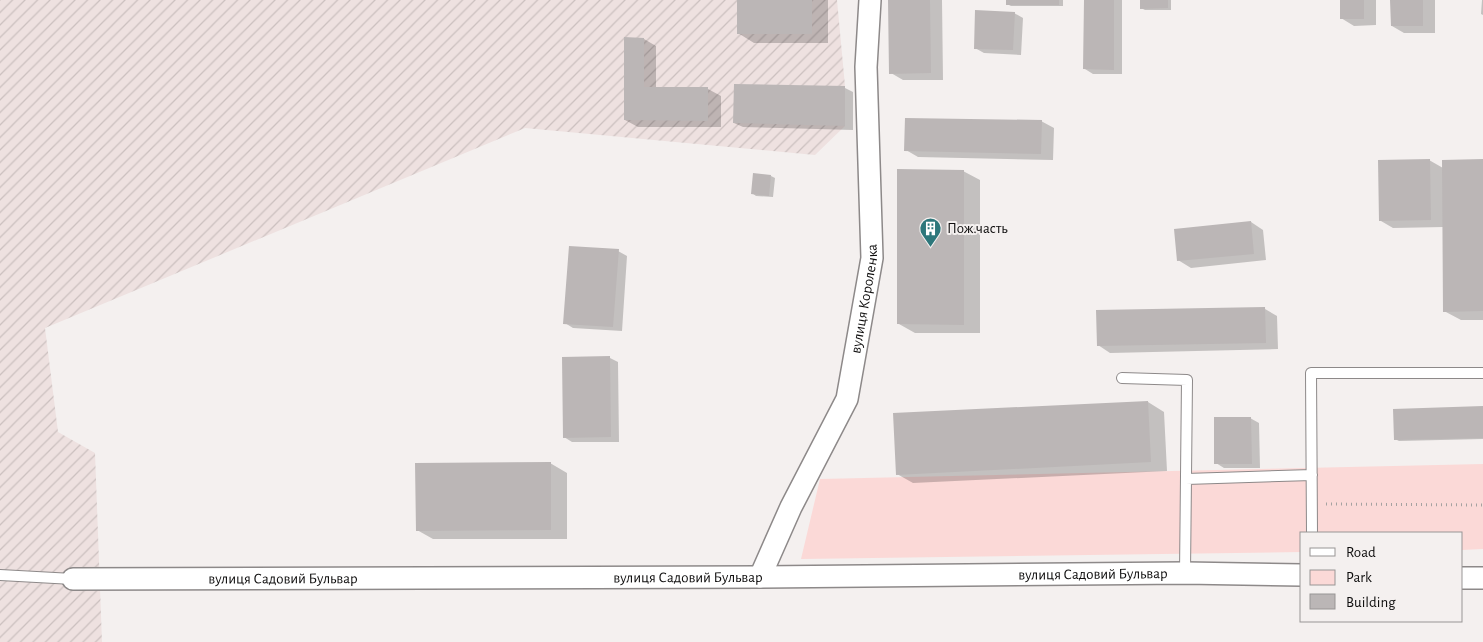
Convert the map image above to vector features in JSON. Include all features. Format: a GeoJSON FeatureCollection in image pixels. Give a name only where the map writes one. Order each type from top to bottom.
{"type":"FeatureCollection","features":[{"type":"Feature","properties":{"kind":"street","name":"вулиця Короленка"},"geometry":{"type":"LineString","coordinates":[[760,577],[791,507],[847,399],[872,258],[866,67],[870,0]]}},
{"type":"Feature","properties":{"kind":"street","name":"вулиця Садовий Бульвар"},"geometry":{"type":"LineString","coordinates":[[73,579],[760,577],[1185,573],[1300,575]]}},
{"type":"Feature","properties":{"kind":"street"},"geometry":{"type":"LineString","coordinates":[[1463,578],[1483,578]]}},
{"type":"Feature","properties":{"kind":"lane"},"geometry":{"type":"LineString","coordinates":[[1312,532],[1311,373],[1483,373]]}},
{"type":"Feature","properties":{"kind":"lane"},"geometry":{"type":"LineString","coordinates":[[1122,378],[1187,380],[1185,573]]}},
{"type":"Feature","properties":{"kind":"lane"},"geometry":{"type":"LineString","coordinates":[[1186,479],[1312,474]]}},
{"type":"Feature","properties":{"kind":"lane"},"geometry":{"type":"LineString","coordinates":[[0,574],[73,579]]}},
{"type":"Feature","properties":{"kind":"path"},"geometry":{"type":"LineString","coordinates":[[1312,504],[1483,505]]}},
{"type":"Feature","properties":{"kind":"shaded area"},"geometry":{"type":"Polygon","coordinates":[[[0,0],[837,0],[845,86],[845,126],[815,155],[525,128],[45,328],[58,432],[95,453],[102,642],[0,642],[0,0]]]}},
{"type":"Feature","properties":{"kind":"green space"},"geometry":{"type":"Polygon","coordinates":[[[1483,464],[1483,549],[1463,550],[1463,532],[1300,532],[1300,552],[801,559],[820,479],[1483,464]]]}},
{"type":"Feature","properties":{"kind":"building"},"geometry":{"type":"Polygon","coordinates":[[[737,0],[812,0],[812,34],[737,34],[737,0]]]}},
{"type":"Feature","properties":{"kind":"building"},"geometry":{"type":"Polygon","coordinates":[[[888,0],[930,0],[931,73],[889,74],[888,0]]]}},
{"type":"Feature","properties":{"kind":"building"},"geometry":{"type":"Polygon","coordinates":[[[1006,0],[1059,0],[1059,5],[1006,5],[1006,0]]]}},
{"type":"Feature","properties":{"kind":"building"},"geometry":{"type":"Polygon","coordinates":[[[1084,0],[1114,0],[1114,70],[1083,69],[1084,0]]]}},
{"type":"Feature","properties":{"kind":"building"},"geometry":{"type":"Polygon","coordinates":[[[1140,0],[1168,0],[1168,8],[1140,9],[1140,0]]]}},
{"type":"Feature","properties":{"kind":"building"},"geometry":{"type":"Polygon","coordinates":[[[1340,0],[1364,0],[1364,19],[1340,19],[1340,0]]]}},
{"type":"Feature","properties":{"kind":"building"},"geometry":{"type":"Polygon","coordinates":[[[1390,0],[1423,0],[1423,26],[1391,26],[1390,0]]]}},
{"type":"Feature","properties":{"kind":"building"},"geometry":{"type":"Polygon","coordinates":[[[975,10],[1015,12],[1013,50],[974,49],[975,10]]]}},
{"type":"Feature","properties":{"kind":"building"},"geometry":{"type":"Polygon","coordinates":[[[624,37],[644,38],[644,87],[708,87],[708,121],[624,120],[624,37]]]}},
{"type":"Feature","properties":{"kind":"building"},"geometry":{"type":"Polygon","coordinates":[[[734,84],[845,86],[845,126],[733,123],[734,84]]]}},
{"type":"Feature","properties":{"kind":"building"},"geometry":{"type":"Polygon","coordinates":[[[905,118],[1042,120],[1041,154],[904,151],[905,118]]]}},
{"type":"Feature","properties":{"kind":"building"},"geometry":{"type":"Polygon","coordinates":[[[1430,159],[1431,220],[1379,221],[1378,160],[1430,159]]]}},
{"type":"Feature","properties":{"kind":"building"},"geometry":{"type":"Polygon","coordinates":[[[1483,159],[1483,311],[1443,312],[1442,160],[1483,159]]]}},
{"type":"Feature","properties":{"kind":"building","name":"Пож.часть"},"geometry":{"type":"Polygon","coordinates":[[[897,169],[964,170],[964,325],[897,324],[897,169]]]}},
{"type":"Feature","properties":{"kind":"building"},"geometry":{"type":"Polygon","coordinates":[[[753,173],[771,175],[769,196],[751,194],[753,173]]]}},
{"type":"Feature","properties":{"kind":"building"},"geometry":{"type":"Polygon","coordinates":[[[1251,221],[1254,254],[1177,261],[1174,229],[1251,221]]]}},
{"type":"Feature","properties":{"kind":"building"},"geometry":{"type":"Polygon","coordinates":[[[569,246],[619,249],[613,327],[563,324],[569,246]]]}},
{"type":"Feature","properties":{"kind":"building"},"geometry":{"type":"Polygon","coordinates":[[[1265,307],[1266,343],[1097,346],[1096,310],[1265,307]]]}},
{"type":"Feature","properties":{"kind":"building"},"geometry":{"type":"Polygon","coordinates":[[[610,356],[611,437],[563,438],[562,357],[610,356]]]}},
{"type":"Feature","properties":{"kind":"building"},"geometry":{"type":"Polygon","coordinates":[[[1148,401],[1151,462],[896,475],[893,413],[1148,401]]]}},
{"type":"Feature","properties":{"kind":"building"},"geometry":{"type":"Polygon","coordinates":[[[1483,406],[1483,438],[1394,440],[1393,409],[1483,406]]]}},
{"type":"Feature","properties":{"kind":"building"},"geometry":{"type":"Polygon","coordinates":[[[1214,417],[1251,417],[1252,464],[1214,464],[1214,417]]]}},
{"type":"Feature","properties":{"kind":"building"},"geometry":{"type":"Polygon","coordinates":[[[551,462],[551,530],[416,531],[415,463],[551,462]]]}},
{"type":"Feature","properties":{"kind":"place","name":"Пож.часть"},"geometry":{"type":"Point","coordinates":[931,247]}}]}
